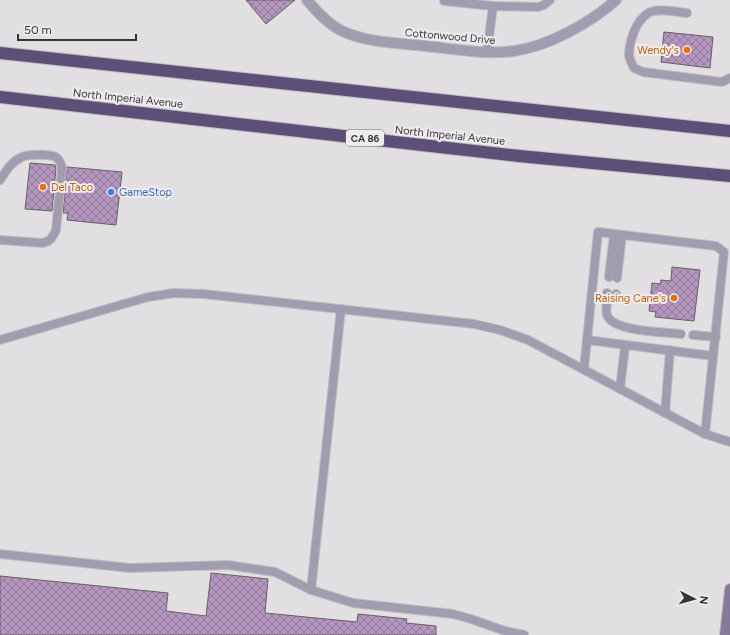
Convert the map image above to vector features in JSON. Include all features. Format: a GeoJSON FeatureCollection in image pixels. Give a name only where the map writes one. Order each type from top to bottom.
{"type":"FeatureCollection","features":[{"type":"Feature","properties":{"kind":"highway"},"geometry":{"type":"LineString","coordinates":[[0,53],[730,131]]}},
{"type":"Feature","properties":{"kind":"highway","name":"North Imperial Avenue"},"geometry":{"type":"LineString","coordinates":[[0,97],[519,156],[730,176]]}},
{"type":"Feature","properties":{"kind":"street","name":"Cottonwood Drive"},"geometry":{"type":"LineString","coordinates":[[307,0],[321,17],[340,30],[367,40],[487,53],[515,51],[538,45],[578,27],[616,0]]}},
{"type":"Feature","properties":{"kind":"street"},"geometry":{"type":"LineString","coordinates":[[725,635],[730,589]]}},
{"type":"Feature","properties":{"kind":"lane"},"geometry":{"type":"LineString","coordinates":[[444,1],[493,6],[538,7],[544,5],[550,0]]}},
{"type":"Feature","properties":{"kind":"lane"},"geometry":{"type":"LineString","coordinates":[[487,53],[493,6]]}},
{"type":"Feature","properties":{"kind":"lane"},"geometry":{"type":"LineString","coordinates":[[687,13],[661,10],[647,13],[635,28],[632,39],[629,57],[634,68],[643,72],[722,82],[730,78]]}},
{"type":"Feature","properties":{"kind":"lane"},"geometry":{"type":"LineString","coordinates":[[0,180],[9,166],[21,157],[31,155],[56,157],[62,168],[56,230],[48,242],[42,243],[0,240]]}},
{"type":"Feature","properties":{"kind":"lane"},"geometry":{"type":"LineString","coordinates":[[584,369],[598,232],[716,246],[724,252],[705,434]]}},
{"type":"Feature","properties":{"kind":"lane"},"geometry":{"type":"LineString","coordinates":[[613,278],[618,234]]}},
{"type":"Feature","properties":{"kind":"lane"},"geometry":{"type":"LineString","coordinates":[[0,340],[148,297],[174,293],[204,294],[474,324],[500,330],[528,340],[705,434],[730,442]]}},
{"type":"Feature","properties":{"kind":"lane"},"geometry":{"type":"LineString","coordinates":[[612,294],[608,302],[606,315],[612,323],[625,328],[681,334]]}},
{"type":"Feature","properties":{"kind":"lane"},"geometry":{"type":"LineString","coordinates":[[310,590],[341,309]]}},
{"type":"Feature","properties":{"kind":"lane"},"geometry":{"type":"LineString","coordinates":[[693,335],[716,337]]}},
{"type":"Feature","properties":{"kind":"lane"},"geometry":{"type":"LineString","coordinates":[[587,340],[713,356]]}},
{"type":"Feature","properties":{"kind":"lane"},"geometry":{"type":"LineString","coordinates":[[620,389],[625,346]]}},
{"type":"Feature","properties":{"kind":"lane"},"geometry":{"type":"LineString","coordinates":[[665,413],[670,350]]}},
{"type":"Feature","properties":{"kind":"lane"},"geometry":{"type":"LineString","coordinates":[[0,554],[130,568],[228,565],[275,572],[310,590],[353,603],[453,614],[505,631],[524,635]]}},
{"type":"Feature","properties":{"kind":"building"},"geometry":{"type":"Polygon","coordinates":[[[246,0],[295,0],[266,24],[246,0]]]}},
{"type":"Feature","properties":{"kind":"building","name":"Wendy's"},"geometry":{"type":"Polygon","coordinates":[[[664,32],[713,37],[710,68],[661,62],[664,32]]]}},
{"type":"Feature","properties":{"kind":"building","name":"Del Taco"},"geometry":{"type":"Polygon","coordinates":[[[30,163],[55,165],[52,211],[25,209],[30,163]]]}},
{"type":"Feature","properties":{"kind":"building"},"geometry":{"type":"Polygon","coordinates":[[[67,167],[122,172],[116,225],[67,220],[68,213],[63,213],[67,167]]]}},
{"type":"Feature","properties":{"kind":"building","name":"Raising Cane's"},"geometry":{"type":"Polygon","coordinates":[[[672,267],[700,270],[694,321],[655,317],[656,312],[649,311],[652,283],[660,284],[661,280],[671,281],[672,267]]]}},
{"type":"Feature","properties":{"kind":"building"},"geometry":{"type":"Polygon","coordinates":[[[211,573],[268,579],[265,613],[357,622],[358,614],[407,619],[406,623],[436,626],[436,635],[0,635],[0,576],[168,593],[166,611],[206,616],[211,573]]]}},
{"type":"Feature","properties":{"kind":"place","name":"Wendy's"},"geometry":{"type":"Point","coordinates":[687,50]}},
{"type":"Feature","properties":{"kind":"place","name":"Del Taco"},"geometry":{"type":"Point","coordinates":[43,187]}},
{"type":"Feature","properties":{"kind":"place","name":"GameStop"},"geometry":{"type":"Point","coordinates":[111,192]}},
{"type":"Feature","properties":{"kind":"place","name":"Raising Cane's"},"geometry":{"type":"Point","coordinates":[674,298]}}]}
